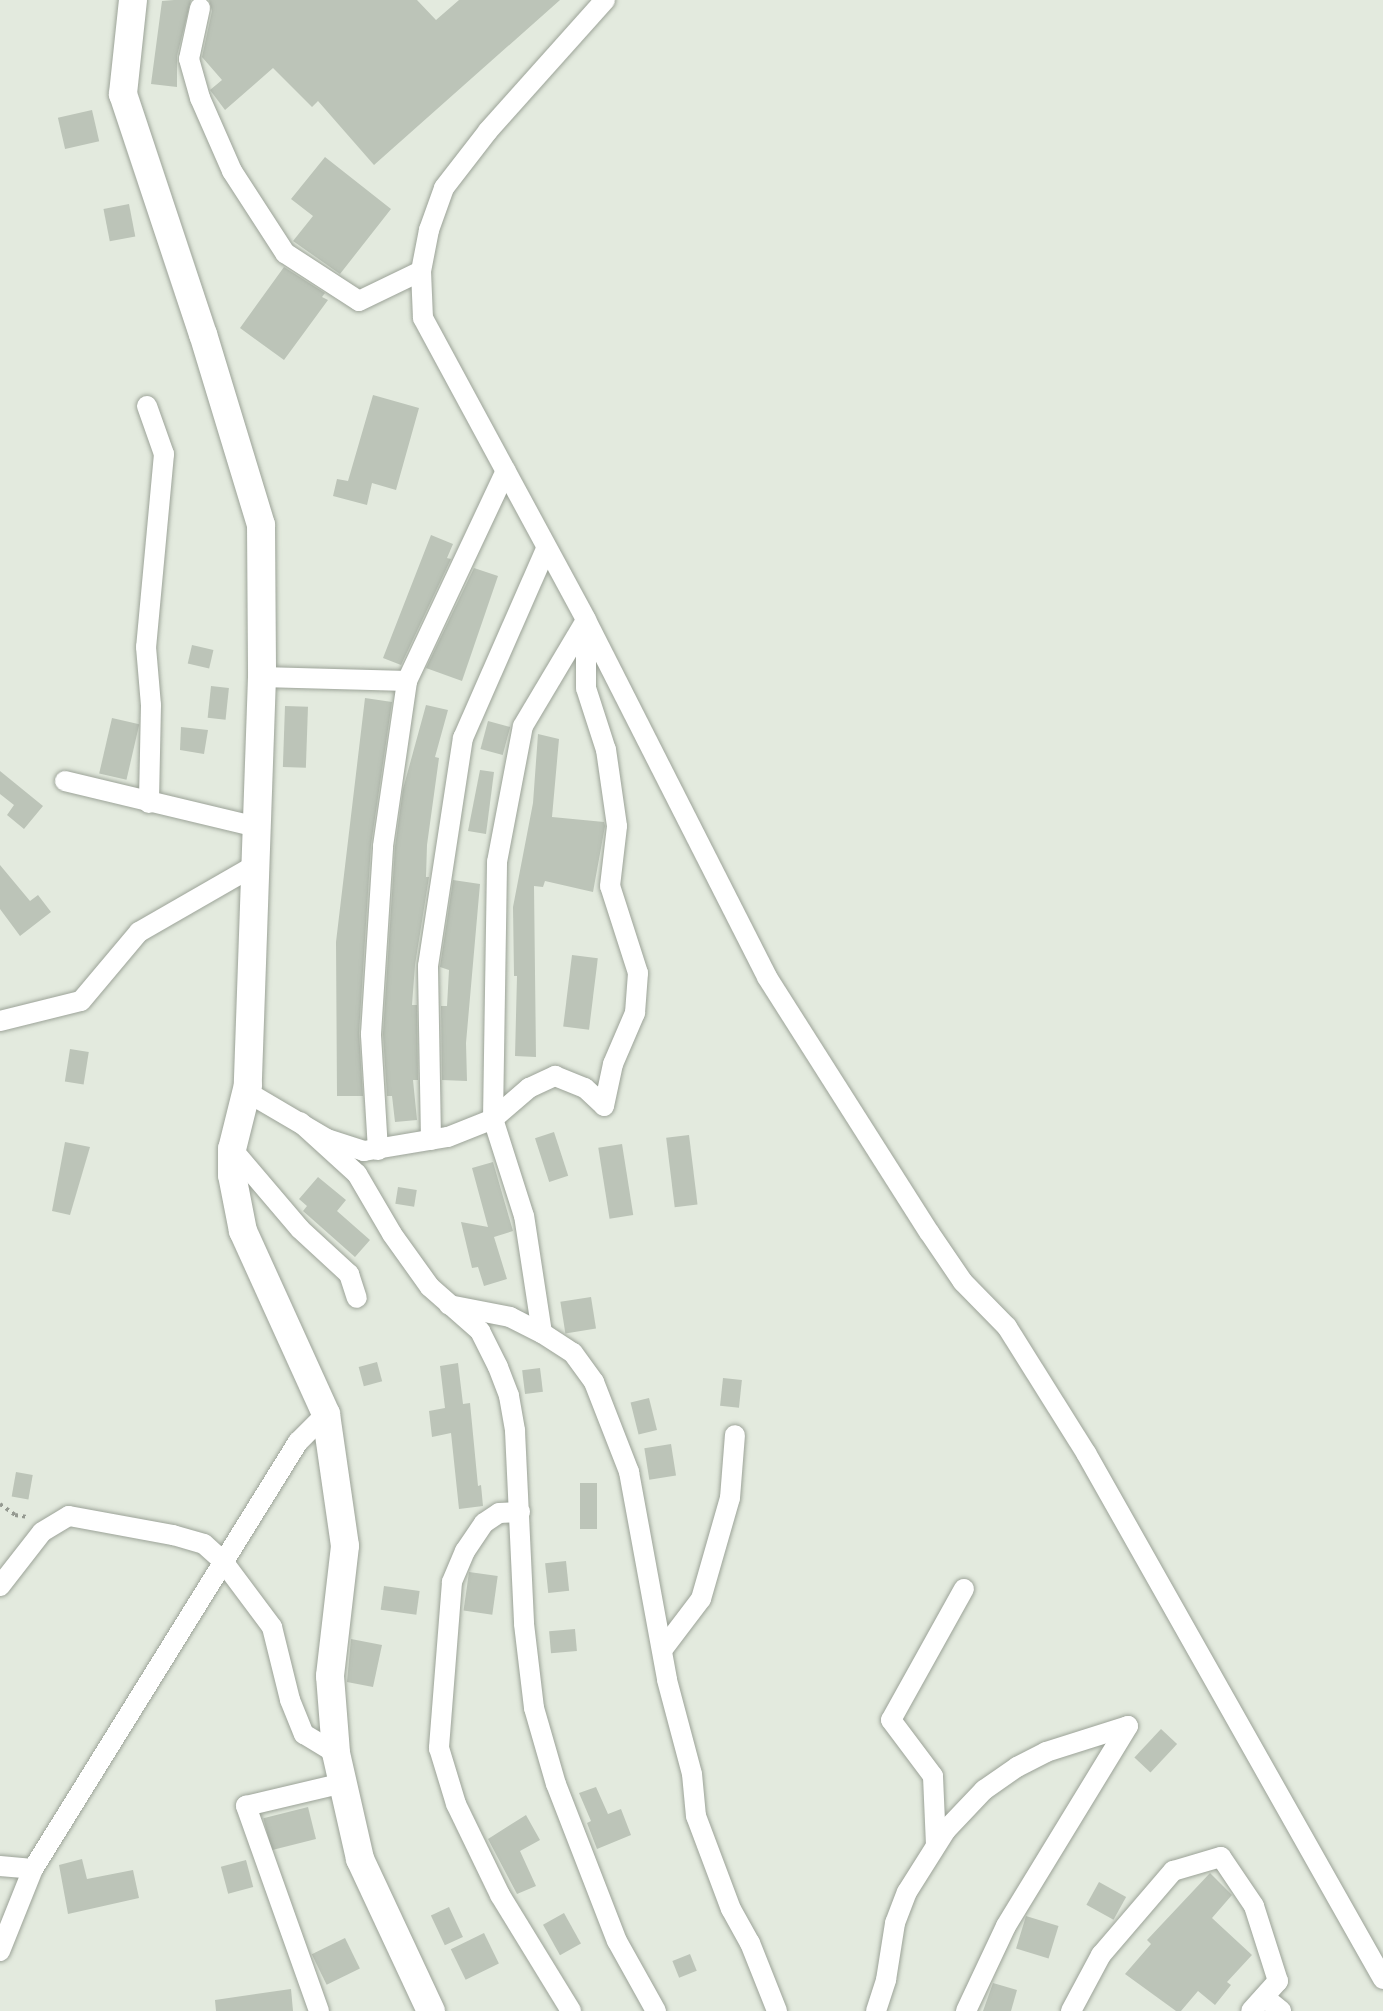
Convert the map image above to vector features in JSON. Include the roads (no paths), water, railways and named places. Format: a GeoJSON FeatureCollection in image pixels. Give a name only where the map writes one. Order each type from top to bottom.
{"type":"FeatureCollection","features":[{"type":"Feature","properties":{"kind":"main road"},"geometry":{"type":"LineString","coordinates":[[133,0],[123,94],[203,334],[261,525],[262,677],[255,827],[248,1092],[232,1149],[231,1174],[243,1231],[326,1414],[345,1546],[330,1676],[336,1753],[360,1859],[431,2011]]}},
{"type":"Feature","properties":{"kind":"street"},"geometry":{"type":"LineString","coordinates":[[605,0],[488,131],[444,188],[429,230],[421,271],[423,318],[586,620],[767,978],[929,1232],[963,1282],[1007,1327],[1086,1453],[1383,1979]]}},
{"type":"Feature","properties":{"kind":"street"},"geometry":{"type":"LineString","coordinates":[[200,8],[189,59],[200,98],[232,171],[285,253],[359,301],[421,271]]}},
{"type":"Feature","properties":{"kind":"street"},"geometry":{"type":"LineString","coordinates":[[147,406],[164,454],[146,647],[151,705],[148,803]]}},
{"type":"Feature","properties":{"kind":"street"},"geometry":{"type":"LineString","coordinates":[[378,1149],[370,1034],[383,846],[407,681],[506,471]]}},
{"type":"Feature","properties":{"kind":"street"},"geometry":{"type":"LineString","coordinates":[[431,1140],[428,966],[463,738],[546,549]]}},
{"type":"Feature","properties":{"kind":"street"},"geometry":{"type":"LineString","coordinates":[[248,1092],[327,1138],[364,1151],[431,1140],[493,1119],[529,1088],[555,1076],[585,1088],[604,1106],[613,1064],[635,1014],[638,973],[610,886],[617,826],[606,750],[586,688],[586,620]]}},
{"type":"Feature","properties":{"kind":"street"},"geometry":{"type":"LineString","coordinates":[[542,1332],[524,1216],[493,1119],[500,850],[523,726],[586,620]]}},
{"type":"Feature","properties":{"kind":"street"},"geometry":{"type":"LineString","coordinates":[[262,677],[407,681]]}},
{"type":"Feature","properties":{"kind":"street"},"geometry":{"type":"LineString","coordinates":[[65,781],[148,803],[255,827]]}},
{"type":"Feature","properties":{"kind":"street"},"geometry":{"type":"LineString","coordinates":[[0,1021],[81,1001],[140,932],[254,866]]}},
{"type":"Feature","properties":{"kind":"street"},"geometry":{"type":"LineString","coordinates":[[300,1122],[357,1174],[392,1234],[430,1287],[480,1331],[509,1396],[520,1512],[524,1624],[534,1708],[556,1784],[617,1941],[656,2011]]}},
{"type":"Feature","properties":{"kind":"street"},"geometry":{"type":"LineString","coordinates":[[232,1149],[300,1229],[349,1274],[357,1298]]}},
{"type":"Feature","properties":{"kind":"street"},"geometry":{"type":"LineString","coordinates":[[449,1305],[510,1317],[542,1332],[573,1353],[594,1383],[610,1418],[629,1472],[667,1680],[692,1774],[696,1816],[731,1909],[777,2011]]}},
{"type":"Feature","properties":{"kind":"street"},"geometry":{"type":"LineString","coordinates":[[0,1951],[33,1869],[222,1560],[298,1442],[326,1414]]}},
{"type":"Feature","properties":{"kind":"street"},"geometry":{"type":"LineString","coordinates":[[663,1649],[701,1599],[730,1498],[735,1436]]}},
{"type":"Feature","properties":{"kind":"street"},"geometry":{"type":"LineString","coordinates":[[520,1512],[499,1513],[484,1523],[465,1551],[452,1582],[439,1748],[456,1804],[500,1895],[572,2011]]}},
{"type":"Feature","properties":{"kind":"street"},"geometry":{"type":"LineString","coordinates":[[0,1586],[42,1532],[69,1516],[173,1535],[204,1544],[222,1560],[272,1627],[290,1700],[304,1734],[336,1753]]}},
{"type":"Feature","properties":{"kind":"street"},"geometry":{"type":"LineString","coordinates":[[936,1845],[933,1776],[891,1720],[964,1589]]}},
{"type":"Feature","properties":{"kind":"street"},"geometry":{"type":"LineString","coordinates":[[876,2011],[886,1980],[895,1923],[907,1892],[936,1845],[984,1790],[1017,1767],[1046,1752],[1128,1726],[1006,1926],[966,2011]]}},
{"type":"Feature","properties":{"kind":"street"},"geometry":{"type":"LineString","coordinates":[[319,2011],[246,1806],[343,1783]]}},
{"type":"Feature","properties":{"kind":"street"},"geometry":{"type":"LineString","coordinates":[[1071,2011],[1101,1955],[1173,1871],[1221,1857],[1254,1906],[1278,1981],[1257,2004],[1281,2011]]}},
{"type":"Feature","properties":{"kind":"street"},"geometry":{"type":"LineString","coordinates":[[0,1866],[33,1869]]}}]}
